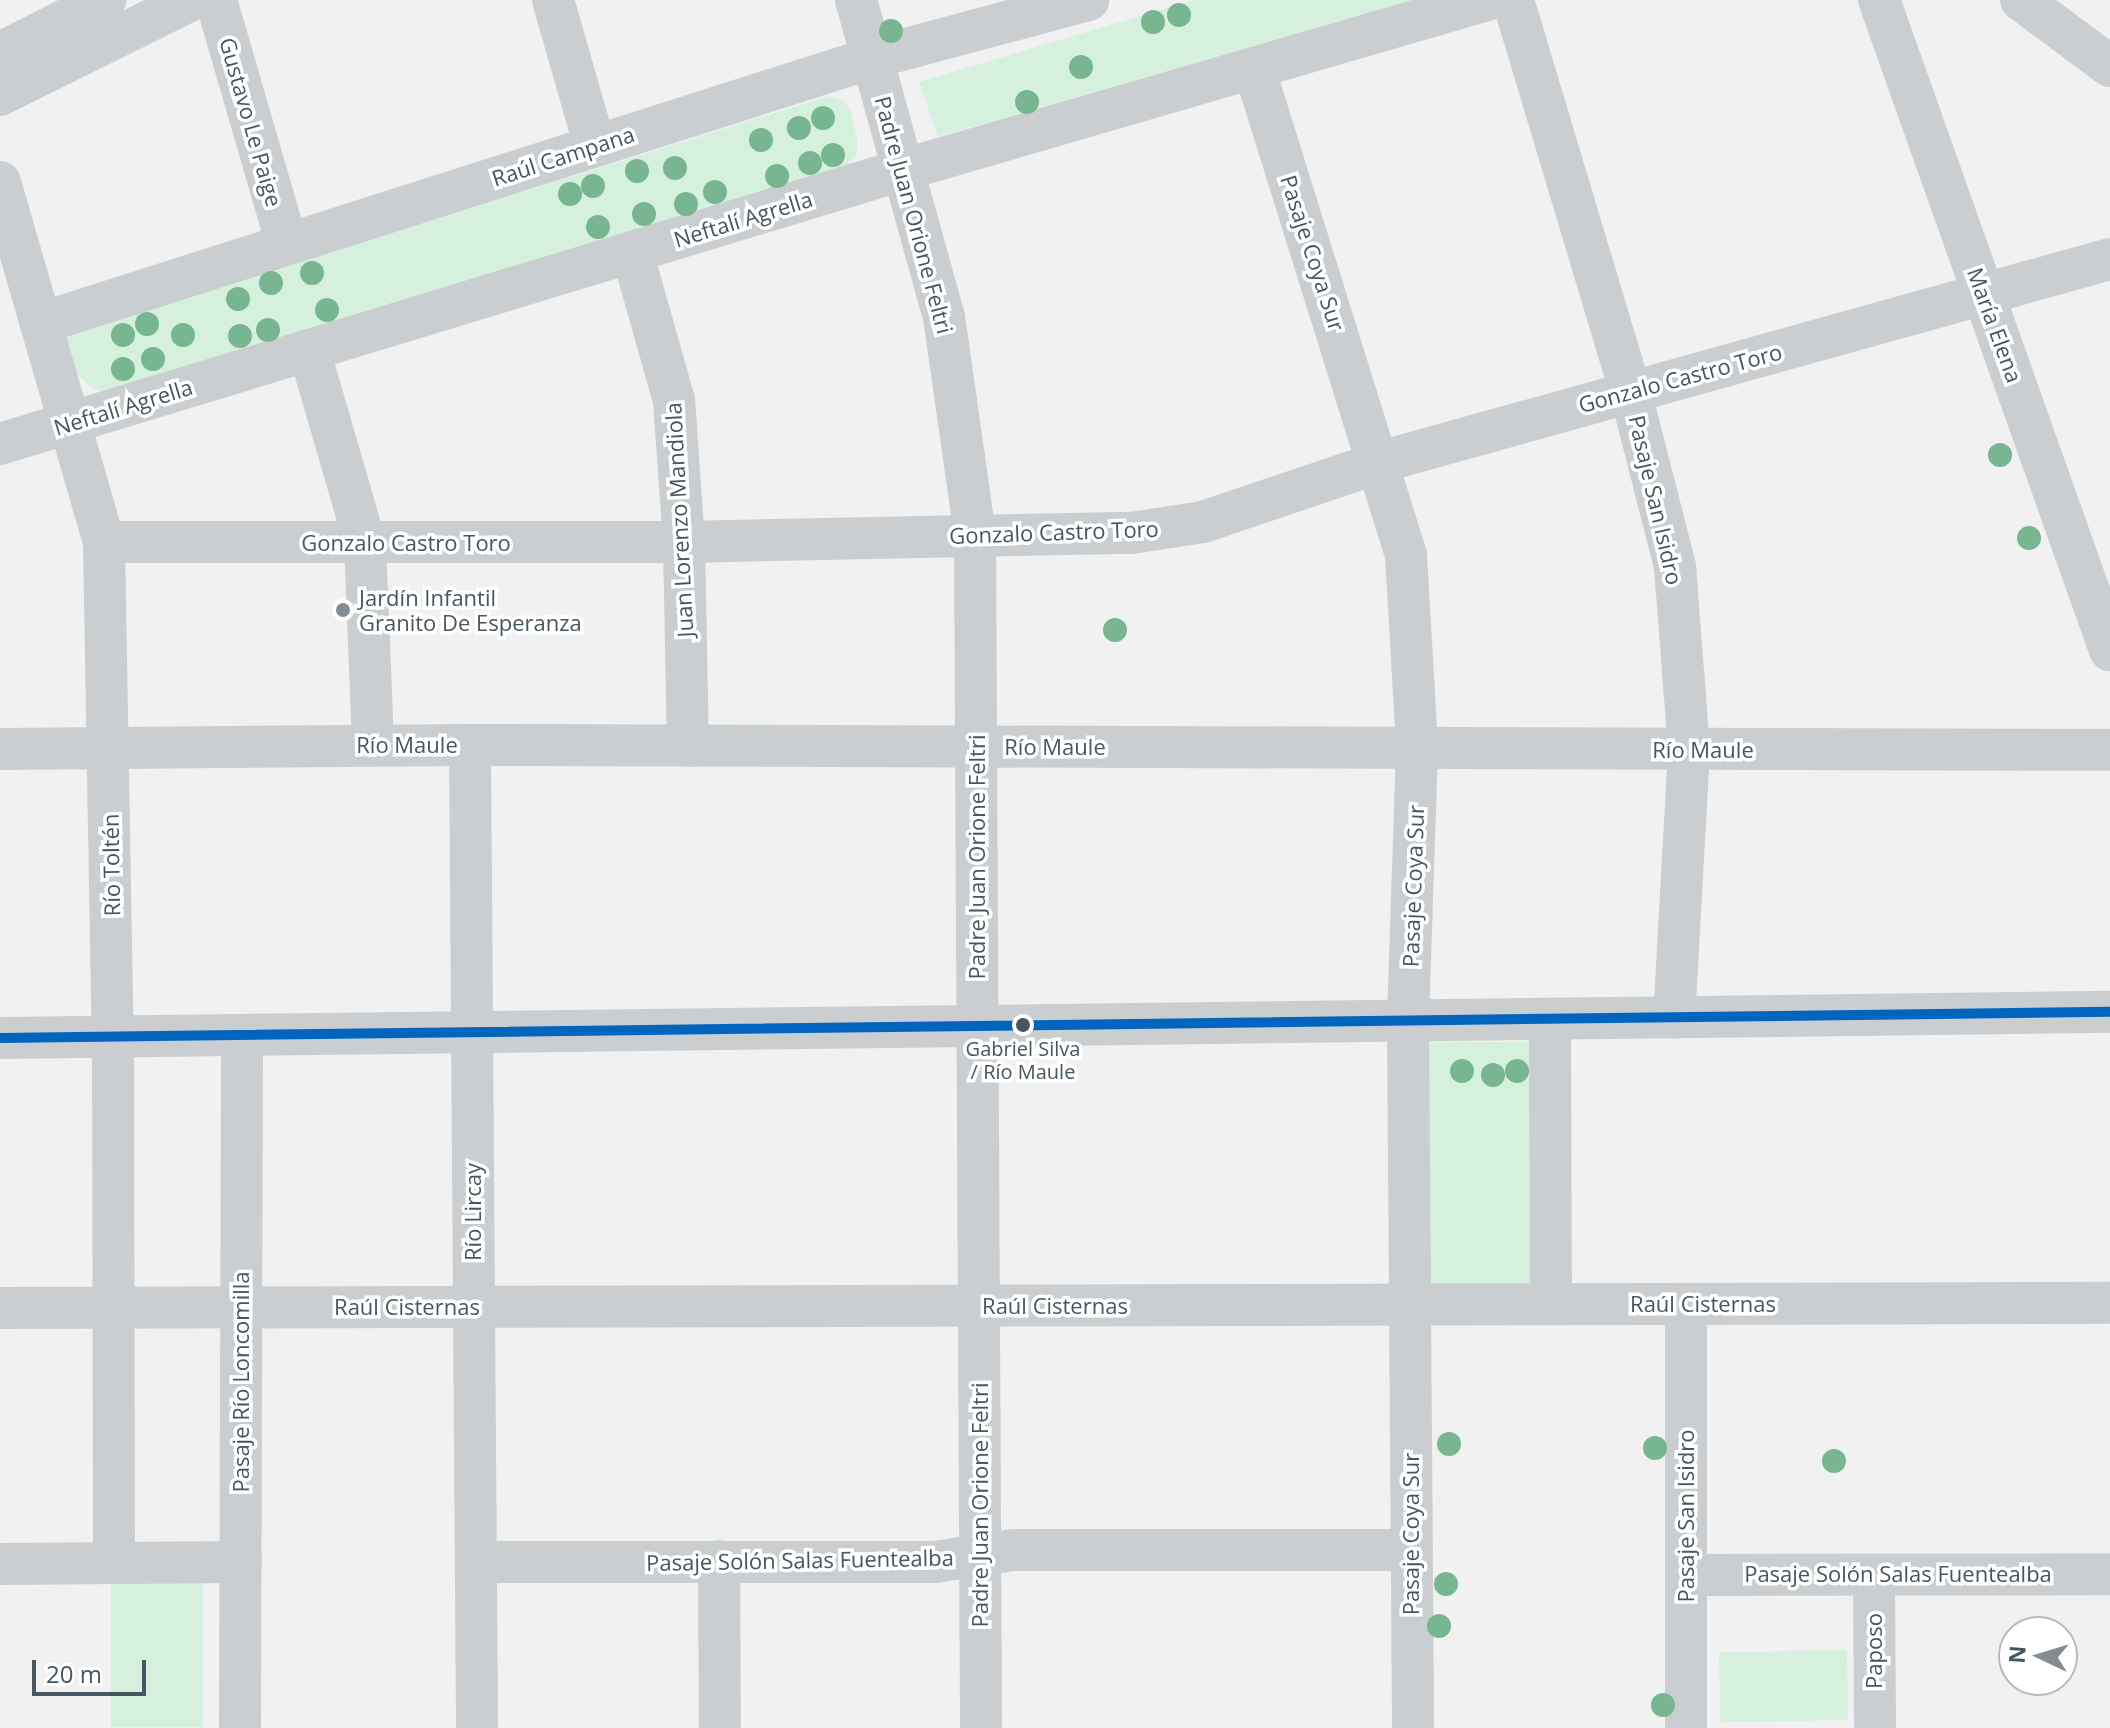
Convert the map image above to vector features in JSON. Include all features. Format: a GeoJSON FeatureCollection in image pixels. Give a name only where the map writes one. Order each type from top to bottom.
{"type":"FeatureCollection","features":[{"type":"Feature","properties":{"kind":"street"},"geometry":{"type":"LineString","coordinates":[[0,53],[105,0]]}},
{"type":"Feature","properties":{"kind":"street"},"geometry":{"type":"LineString","coordinates":[[0,95],[191,0]]}},
{"type":"Feature","properties":{"kind":"street","name":"Gustavo Le Paige"},"geometry":{"type":"LineString","coordinates":[[216,0],[287,244]]}},
{"type":"Feature","properties":{"kind":"street"},"geometry":{"type":"LineString","coordinates":[[553,0],[595,146]]}},
{"type":"Feature","properties":{"kind":"street","name":"Padre Juan Orione Feltri"},"geometry":{"type":"LineString","coordinates":[[856,0],[944,317],[975,535],[981,1728]]}},
{"type":"Feature","properties":{"kind":"street","name":"Raúl Campana"},"geometry":{"type":"LineString","coordinates":[[41,323],[872,58],[1088,0]]}},
{"type":"Feature","properties":{"kind":"street","name":"Neftalí Agrella"},"geometry":{"type":"LineString","coordinates":[[0,444],[902,170],[1487,0]]}},
{"type":"Feature","properties":{"kind":"street","name":"Pasaje San Isidro"},"geometry":{"type":"LineString","coordinates":[[1513,0],[1630,390],[1675,567],[1689,751],[1674,1018]]}},
{"type":"Feature","properties":{"kind":"street","name":"María Elena"},"geometry":{"type":"LineString","coordinates":[[1879,0],[2110,650]]}},
{"type":"Feature","properties":{"kind":"street"},"geometry":{"type":"LineString","coordinates":[[2021,0],[2110,66]]}},
{"type":"Feature","properties":{"kind":"street","name":"Pasaje Coya Sur"},"geometry":{"type":"LineString","coordinates":[[1254,68],[1380,462],[1406,555],[1417,748],[1408,1021],[1413,1728]]}},
{"type":"Feature","properties":{"kind":"street","name":"Río Toltén"},"geometry":{"type":"LineString","coordinates":[[0,182],[104,542],[113,1037],[114,1563]]}},
{"type":"Feature","properties":{"kind":"street","name":"Juan Lorenzo Mandiola"},"geometry":{"type":"LineString","coordinates":[[632,252],[674,400],[684,542],[688,746]]}},
{"type":"Feature","properties":{"kind":"street","name":"Gonzalo Castro Toro"},"geometry":{"type":"LineString","coordinates":[[104,542],[684,542],[1131,533],[1203,522],[1380,462],[1630,390],[1984,297],[2110,259]]}},
{"type":"Feature","properties":{"kind":"street"},"geometry":{"type":"LineString","coordinates":[[309,350],[365,543],[373,745]]}},
{"type":"Feature","properties":{"kind":"street","name":"Río Maule"},"geometry":{"type":"LineString","coordinates":[[0,749],[470,745],[2110,750]]}},
{"type":"Feature","properties":{"kind":"street","name":"Río Lircay"},"geometry":{"type":"LineString","coordinates":[[470,745],[477,1728]]}},
{"type":"Feature","properties":{"kind":"street"},"geometry":{"type":"LineString","coordinates":[[0,1038],[2110,1012]]}},
{"type":"Feature","properties":{"kind":"street"},"geometry":{"type":"LineString","coordinates":[[1550,1020],[1551,1304]]}},
{"type":"Feature","properties":{"kind":"street","name":"Pasaje Río Loncomilla"},"geometry":{"type":"LineString","coordinates":[[240,1728],[242,1036]]}},
{"type":"Feature","properties":{"kind":"street","name":"Raúl Cisternas"},"geometry":{"type":"LineString","coordinates":[[0,1308],[2110,1303]]}},
{"type":"Feature","properties":{"kind":"street","name":"Pasaje San Isidro"},"geometry":{"type":"LineString","coordinates":[[1686,1305],[1686,1728]]}},
{"type":"Feature","properties":{"kind":"street","name":"Pasaje Solón Salas Fuentealba"},"geometry":{"type":"LineString","coordinates":[[476,1562],[935,1562],[1013,1550],[1412,1550]]}},
{"type":"Feature","properties":{"kind":"street"},"geometry":{"type":"LineString","coordinates":[[719,1561],[720,1728]]}},
{"type":"Feature","properties":{"kind":"street"},"geometry":{"type":"LineString","coordinates":[[0,1564],[241,1562]]}},
{"type":"Feature","properties":{"kind":"street","name":"Pasaje Solón Salas Fuentealba"},"geometry":{"type":"LineString","coordinates":[[1686,1575],[2110,1574]]}},
{"type":"Feature","properties":{"kind":"street","name":"Paposo"},"geometry":{"type":"LineString","coordinates":[[1874,1575],[1875,1728]]}},
{"type":"Feature","properties":{"kind":"green space"},"geometry":{"type":"Polygon","coordinates":[[[1194,0],[1412,0],[938,137],[919,82],[1194,0]]]}},
{"type":"Feature","properties":{"kind":"green space"},"geometry":{"type":"Polygon","coordinates":[[[829,96],[843,100],[850,109],[858,143],[856,157],[847,166],[109,394],[89,386],[75,372],[66,335],[829,96]]]}},
{"type":"Feature","properties":{"kind":"green space"},"geometry":{"type":"Polygon","coordinates":[[[1427,1042],[1532,1042],[1532,1284],[1427,1284],[1427,1042]]]}},
{"type":"Feature","properties":{"kind":"green space"},"geometry":{"type":"Polygon","coordinates":[[[111,1579],[203,1579],[203,1727],[111,1727],[111,1579]]]}},
{"type":"Feature","properties":{"kind":"green space"},"geometry":{"type":"Polygon","coordinates":[[[1847,1650],[1848,1720],[1720,1722],[1719,1652],[1847,1650]]]}},
{"type":"Feature","properties":{"kind":"transit line"},"geometry":{"type":"LineString","coordinates":[[0,1038],[2110,1012]]}},
{"type":"Feature","properties":{"kind":"place","name":"Jardín Infantil Granito De Esperanza"},"geometry":{"type":"Point","coordinates":[343,610]}},
{"type":"Feature","properties":{"kind":"place","name":"Gabriel Silva / Río Maule"},"geometry":{"type":"Point","coordinates":[1023,1025]}}]}
